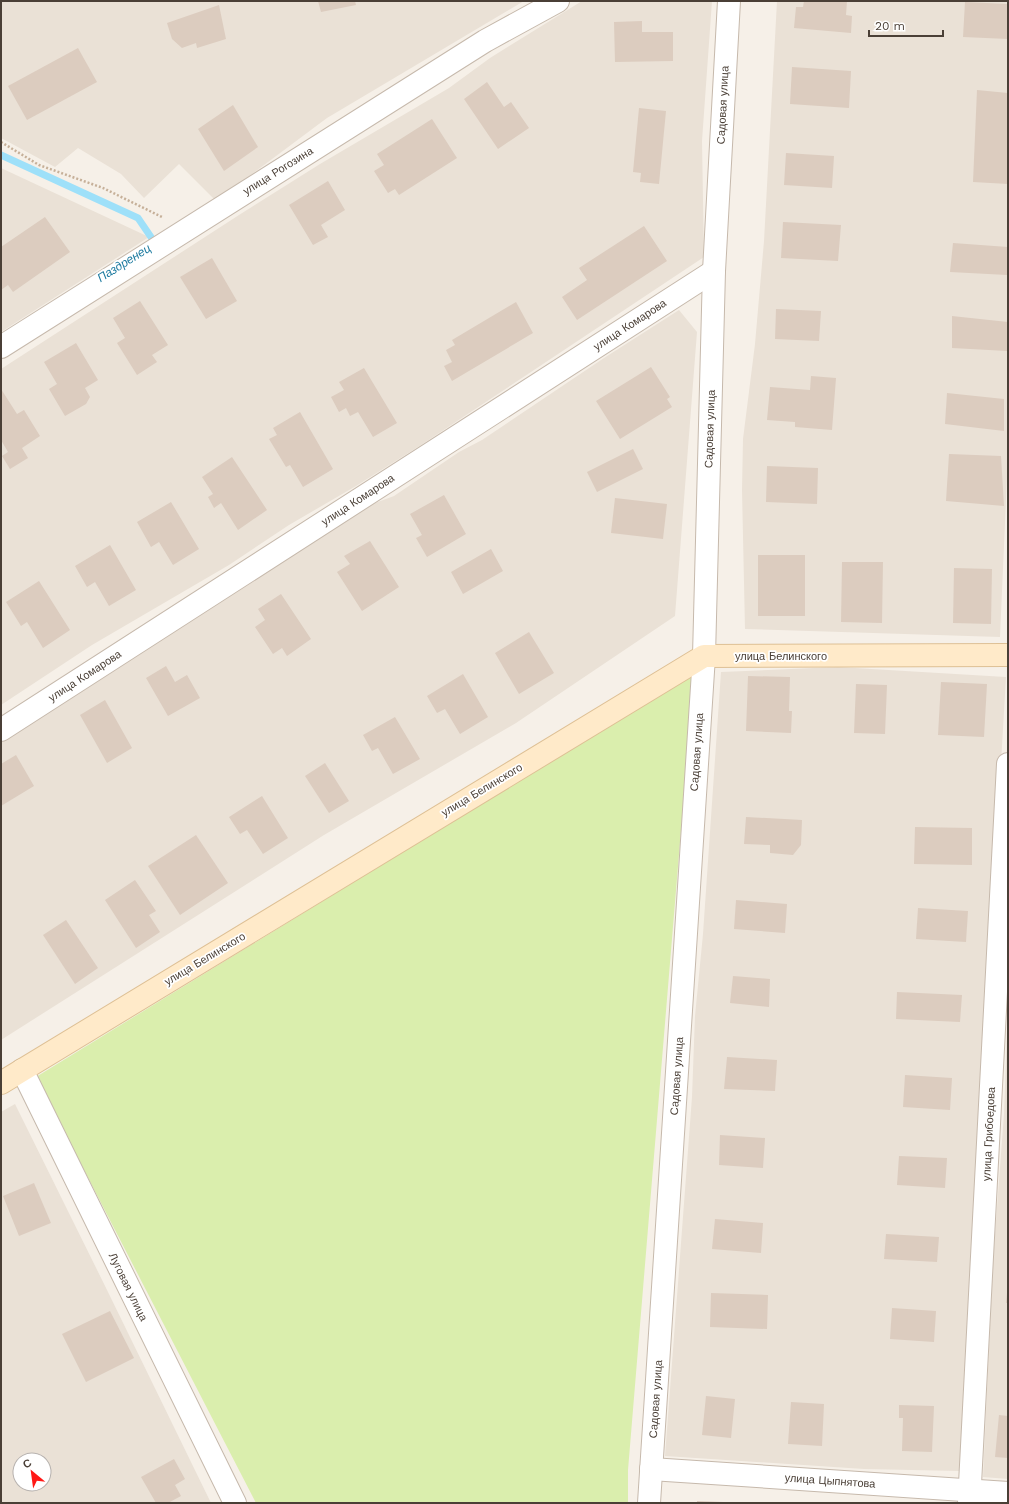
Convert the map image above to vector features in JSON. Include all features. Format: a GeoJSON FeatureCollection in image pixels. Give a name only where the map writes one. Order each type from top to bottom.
{"type":"FeatureCollection","features":[{"type":"Feature","properties":{"kind":"street","name":"улица Рогозина"},"geometry":{"type":"LineString","coordinates":[[1,347],[485,41],[558,1]]}},
{"type":"Feature","properties":{"kind":"street","name":"Садовая улица"},"geometry":{"type":"LineString","coordinates":[[649,1503],[704,656],[714,271],[729,1]]}},
{"type":"Feature","properties":{"kind":"street","name":"улица Комарова"},"geometry":{"type":"LineString","coordinates":[[1,730],[714,271]]}},
{"type":"Feature","properties":{"kind":"street","name":"улица Белинского"},"geometry":{"type":"LineString","coordinates":[[1,1083],[704,656],[1008,654]]}},
{"type":"Feature","properties":{"kind":"street","name":"улица Грибоедова"},"geometry":{"type":"LineString","coordinates":[[970,1496],[1008,764]]}},
{"type":"Feature","properties":{"kind":"street","name":"Луговая улица"},"geometry":{"type":"LineString","coordinates":[[22,1070],[235,1503]]}},
{"type":"Feature","properties":{"kind":"street","name":"улица Цыпнятова"},"geometry":{"type":"LineString","coordinates":[[651,1469],[970,1496],[1008,1493]]}},
{"type":"Feature","properties":{"kind":"path"},"geometry":{"type":"LineString","coordinates":[[1,142],[39,165],[103,188],[153,214],[174,220],[184,230]]}},
{"type":"Feature","properties":{"kind":"shaded area"},"geometry":{"type":"Polygon","coordinates":[[[1,1],[524,1],[327,118],[216,201],[179,164],[144,198],[121,174],[78,148],[55,167],[1,138],[1,1]]]}},
{"type":"Feature","properties":{"kind":"shaded area"},"geometry":{"type":"Polygon","coordinates":[[[582,1],[712,1],[702,141],[704,257],[421,445],[356,486],[289,525],[229,565],[92,645],[1,705],[1,369],[239,215],[320,164],[449,88],[490,58],[582,1]]]}},
{"type":"Feature","properties":{"kind":"shaded area"},"geometry":{"type":"Polygon","coordinates":[[[777,1],[1008,1],[1008,454],[1000,637],[745,629],[742,490],[743,439],[755,344],[764,241],[777,1]]]}},
{"type":"Feature","properties":{"kind":"shaded area"},"geometry":{"type":"Polygon","coordinates":[[[1,168],[149,237],[1,332],[1,168]]]}},
{"type":"Feature","properties":{"kind":"shaded area"},"geometry":{"type":"Polygon","coordinates":[[[679,310],[697,332],[675,616],[516,723],[324,835],[1,1040],[1,742],[31,721],[199,616],[296,550],[375,503],[394,496],[459,452],[482,440],[604,358],[679,310]]]}},
{"type":"Feature","properties":{"kind":"shaded area"},"geometry":{"type":"Polygon","coordinates":[[[838,667],[1006,677],[960,1471],[864,1469],[665,1456],[692,1097],[695,1016],[703,934],[721,672],[838,667]]]}},
{"type":"Feature","properties":{"kind":"shaded area"},"geometry":{"type":"Polygon","coordinates":[[[1008,1003],[1008,1479],[983,1477],[993,1261],[1004,1114],[1008,1003]]]}},
{"type":"Feature","properties":{"kind":"shaded area"},"geometry":{"type":"Polygon","coordinates":[[[15,1104],[211,1503],[1,1503],[1,1112],[15,1104]]]}},
{"type":"Feature","properties":{"kind":"green space"},"geometry":{"type":"Polygon","coordinates":[[[694,673],[628,1470],[628,1503],[256,1503],[36,1077],[694,673]]]}},
{"type":"Feature","properties":{"kind":"building"},"geometry":{"type":"Polygon","coordinates":[[[318,1],[355,1],[356,5],[321,12],[318,1]]]}},
{"type":"Feature","properties":{"kind":"building"},"geometry":{"type":"Polygon","coordinates":[[[804,1],[847,1],[846,15],[852,16],[851,33],[794,28],[796,7],[803,7],[804,1]]]}},
{"type":"Feature","properties":{"kind":"building"},"geometry":{"type":"Polygon","coordinates":[[[965,2],[1008,4],[1008,39],[963,37],[965,2]]]}},
{"type":"Feature","properties":{"kind":"building"},"geometry":{"type":"Polygon","coordinates":[[[219,5],[226,39],[197,48],[196,43],[182,48],[172,39],[167,23],[219,5]]]}},
{"type":"Feature","properties":{"kind":"building"},"geometry":{"type":"Polygon","coordinates":[[[642,21],[642,32],[673,32],[673,61],[615,62],[614,22],[642,21]]]}},
{"type":"Feature","properties":{"kind":"building"},"geometry":{"type":"Polygon","coordinates":[[[78,48],[97,82],[27,120],[8,86],[78,48]]]}},
{"type":"Feature","properties":{"kind":"building"},"geometry":{"type":"Polygon","coordinates":[[[792,67],[851,71],[849,108],[790,104],[792,67]]]}},
{"type":"Feature","properties":{"kind":"building"},"geometry":{"type":"Polygon","coordinates":[[[487,82],[504,107],[511,102],[529,128],[498,149],[464,99],[487,82]]]}},
{"type":"Feature","properties":{"kind":"building"},"geometry":{"type":"Polygon","coordinates":[[[977,90],[1008,93],[1008,184],[973,182],[977,90]]]}},
{"type":"Feature","properties":{"kind":"building"},"geometry":{"type":"Polygon","coordinates":[[[233,105],[258,147],[224,171],[198,129],[233,105]]]}},
{"type":"Feature","properties":{"kind":"building"},"geometry":{"type":"Polygon","coordinates":[[[639,108],[666,111],[659,184],[640,182],[641,173],[633,172],[639,108]]]}},
{"type":"Feature","properties":{"kind":"building"},"geometry":{"type":"Polygon","coordinates":[[[432,119],[457,158],[399,195],[395,189],[388,193],[374,171],[384,165],[377,154],[432,119]]]}},
{"type":"Feature","properties":{"kind":"building"},"geometry":{"type":"Polygon","coordinates":[[[786,153],[834,156],[832,188],[784,185],[786,153]]]}},
{"type":"Feature","properties":{"kind":"building"},"geometry":{"type":"Polygon","coordinates":[[[328,181],[345,210],[321,225],[328,237],[313,245],[289,205],[328,181]]]}},
{"type":"Feature","properties":{"kind":"building"},"geometry":{"type":"Polygon","coordinates":[[[45,217],[70,252],[13,292],[8,285],[1,290],[1,247],[45,217]]]}},
{"type":"Feature","properties":{"kind":"building"},"geometry":{"type":"Polygon","coordinates":[[[783,222],[841,225],[838,261],[781,258],[783,222]]]}},
{"type":"Feature","properties":{"kind":"building"},"geometry":{"type":"Polygon","coordinates":[[[644,226],[667,261],[577,320],[562,297],[587,280],[579,268],[644,226]]]}},
{"type":"Feature","properties":{"kind":"building"},"geometry":{"type":"Polygon","coordinates":[[[953,243],[1008,247],[1007,275],[950,272],[953,243]]]}},
{"type":"Feature","properties":{"kind":"building"},"geometry":{"type":"Polygon","coordinates":[[[212,258],[237,301],[206,319],[180,277],[212,258]]]}},
{"type":"Feature","properties":{"kind":"building"},"geometry":{"type":"Polygon","coordinates":[[[140,301],[168,345],[152,355],[157,362],[137,375],[117,343],[125,338],[113,318],[140,301]]]}},
{"type":"Feature","properties":{"kind":"building"},"geometry":{"type":"Polygon","coordinates":[[[516,302],[533,333],[452,381],[444,366],[452,362],[446,350],[455,345],[452,340],[516,302]]]}},
{"type":"Feature","properties":{"kind":"building"},"geometry":{"type":"Polygon","coordinates":[[[776,309],[821,311],[819,341],[775,339],[776,309]]]}},
{"type":"Feature","properties":{"kind":"building"},"geometry":{"type":"Polygon","coordinates":[[[952,316],[1008,322],[1007,351],[952,348],[952,316]]]}},
{"type":"Feature","properties":{"kind":"building"},"geometry":{"type":"Polygon","coordinates":[[[76,343],[98,380],[85,388],[90,397],[86,404],[65,416],[49,389],[57,384],[44,362],[76,343]]]}},
{"type":"Feature","properties":{"kind":"building"},"geometry":{"type":"Polygon","coordinates":[[[651,367],[670,397],[667,399],[672,407],[620,439],[596,401],[651,367]]]}},
{"type":"Feature","properties":{"kind":"building"},"geometry":{"type":"Polygon","coordinates":[[[364,368],[397,423],[373,437],[358,412],[350,416],[346,408],[339,412],[331,397],[344,390],[339,382],[364,368]]]}},
{"type":"Feature","properties":{"kind":"building"},"geometry":{"type":"Polygon","coordinates":[[[811,376],[836,378],[832,430],[795,427],[795,422],[767,420],[770,387],[810,390],[811,376]]]}},
{"type":"Feature","properties":{"kind":"building"},"geometry":{"type":"Polygon","coordinates":[[[1,389],[17,414],[24,410],[40,436],[22,448],[28,458],[10,469],[2,456],[8,452],[1,440],[1,389]]]}},
{"type":"Feature","properties":{"kind":"building"},"geometry":{"type":"Polygon","coordinates":[[[947,393],[1004,399],[1004,431],[945,424],[947,393]]]}},
{"type":"Feature","properties":{"kind":"building"},"geometry":{"type":"Polygon","coordinates":[[[300,412],[333,469],[303,487],[290,465],[286,467],[269,439],[277,435],[273,428],[300,412]]]}},
{"type":"Feature","properties":{"kind":"building"},"geometry":{"type":"Polygon","coordinates":[[[633,449],[643,469],[597,492],[587,472],[633,449]]]}},
{"type":"Feature","properties":{"kind":"building"},"geometry":{"type":"Polygon","coordinates":[[[949,454],[1001,456],[1004,506],[946,501],[949,454]]]}},
{"type":"Feature","properties":{"kind":"building"},"geometry":{"type":"Polygon","coordinates":[[[232,457],[267,510],[238,530],[221,503],[214,508],[208,497],[213,494],[202,477],[232,457]]]}},
{"type":"Feature","properties":{"kind":"building"},"geometry":{"type":"Polygon","coordinates":[[[767,466],[818,468],[817,504],[766,502],[767,466]]]}},
{"type":"Feature","properties":{"kind":"building"},"geometry":{"type":"Polygon","coordinates":[[[444,495],[466,534],[427,557],[416,538],[422,535],[410,514],[444,495]]]}},
{"type":"Feature","properties":{"kind":"building"},"geometry":{"type":"Polygon","coordinates":[[[615,498],[667,504],[663,539],[611,533],[615,498]]]}},
{"type":"Feature","properties":{"kind":"building"},"geometry":{"type":"Polygon","coordinates":[[[171,502],[199,549],[173,565],[159,542],[151,547],[137,522],[171,502]]]}},
{"type":"Feature","properties":{"kind":"building"},"geometry":{"type":"Polygon","coordinates":[[[370,541],[399,587],[362,611],[337,572],[350,564],[344,556],[370,541]]]}},
{"type":"Feature","properties":{"kind":"building"},"geometry":{"type":"Polygon","coordinates":[[[110,545],[136,590],[109,606],[95,582],[87,587],[75,566],[110,545]]]}},
{"type":"Feature","properties":{"kind":"building"},"geometry":{"type":"Polygon","coordinates":[[[491,549],[503,571],[463,594],[451,572],[491,549]]]}},
{"type":"Feature","properties":{"kind":"building"},"geometry":{"type":"Polygon","coordinates":[[[758,555],[805,555],[805,616],[758,616],[758,555]]]}},
{"type":"Feature","properties":{"kind":"building"},"geometry":{"type":"Polygon","coordinates":[[[842,562],[883,562],[882,623],[841,622],[842,562]]]}},
{"type":"Feature","properties":{"kind":"building"},"geometry":{"type":"Polygon","coordinates":[[[954,568],[992,569],[991,624],[953,623],[954,568]]]}},
{"type":"Feature","properties":{"kind":"building"},"geometry":{"type":"Polygon","coordinates":[[[39,581],[70,630],[43,648],[27,622],[21,626],[6,602],[39,581]]]}},
{"type":"Feature","properties":{"kind":"building"},"geometry":{"type":"Polygon","coordinates":[[[281,594],[311,639],[287,656],[282,648],[273,654],[255,627],[265,620],[258,609],[281,594]]]}},
{"type":"Feature","properties":{"kind":"building"},"geometry":{"type":"Polygon","coordinates":[[[529,632],[554,673],[519,694],[495,653],[529,632]]]}},
{"type":"Feature","properties":{"kind":"building"},"geometry":{"type":"Polygon","coordinates":[[[166,666],[175,682],[187,675],[200,698],[168,716],[146,678],[166,666]]]}},
{"type":"Feature","properties":{"kind":"building"},"geometry":{"type":"Polygon","coordinates":[[[463,674],[488,717],[460,734],[445,709],[437,713],[427,696],[463,674]]]}},
{"type":"Feature","properties":{"kind":"building"},"geometry":{"type":"Polygon","coordinates":[[[748,676],[790,677],[789,711],[792,711],[791,733],[746,731],[748,676]]]}},
{"type":"Feature","properties":{"kind":"building"},"geometry":{"type":"Polygon","coordinates":[[[941,682],[987,684],[984,737],[938,735],[941,682]]]}},
{"type":"Feature","properties":{"kind":"building"},"geometry":{"type":"Polygon","coordinates":[[[856,684],[887,685],[885,734],[854,733],[856,684]]]}},
{"type":"Feature","properties":{"kind":"building"},"geometry":{"type":"Polygon","coordinates":[[[105,700],[132,748],[107,763],[80,715],[105,700]]]}},
{"type":"Feature","properties":{"kind":"building"},"geometry":{"type":"Polygon","coordinates":[[[395,717],[420,759],[393,774],[378,748],[372,751],[363,735],[395,717]]]}},
{"type":"Feature","properties":{"kind":"building"},"geometry":{"type":"Polygon","coordinates":[[[16,755],[34,786],[1,806],[1,764],[16,755]]]}},
{"type":"Feature","properties":{"kind":"building"},"geometry":{"type":"Polygon","coordinates":[[[325,763],[349,801],[329,813],[305,776],[325,763]]]}},
{"type":"Feature","properties":{"kind":"building"},"geometry":{"type":"Polygon","coordinates":[[[262,796],[288,838],[263,854],[247,830],[240,834],[229,817],[262,796]]]}},
{"type":"Feature","properties":{"kind":"building"},"geometry":{"type":"Polygon","coordinates":[[[746,817],[802,820],[801,845],[793,855],[770,853],[770,845],[744,844],[746,817]]]}},
{"type":"Feature","properties":{"kind":"building"},"geometry":{"type":"Polygon","coordinates":[[[915,827],[972,828],[972,865],[914,864],[915,827]]]}},
{"type":"Feature","properties":{"kind":"building"},"geometry":{"type":"Polygon","coordinates":[[[196,835],[228,883],[180,915],[148,866],[196,835]]]}},
{"type":"Feature","properties":{"kind":"building"},"geometry":{"type":"Polygon","coordinates":[[[135,880],[156,911],[149,915],[160,932],[136,948],[105,900],[135,880]]]}},
{"type":"Feature","properties":{"kind":"building"},"geometry":{"type":"Polygon","coordinates":[[[736,900],[787,904],[785,933],[734,929],[736,900]]]}},
{"type":"Feature","properties":{"kind":"building"},"geometry":{"type":"Polygon","coordinates":[[[918,908],[968,911],[966,942],[916,939],[918,908]]]}},
{"type":"Feature","properties":{"kind":"building"},"geometry":{"type":"Polygon","coordinates":[[[66,920],[98,968],[75,984],[43,935],[66,920]]]}},
{"type":"Feature","properties":{"kind":"building"},"geometry":{"type":"Polygon","coordinates":[[[733,976],[770,979],[769,1007],[730,1003],[733,976]]]}},
{"type":"Feature","properties":{"kind":"building"},"geometry":{"type":"Polygon","coordinates":[[[897,992],[962,995],[960,1022],[896,1019],[897,992]]]}},
{"type":"Feature","properties":{"kind":"building"},"geometry":{"type":"Polygon","coordinates":[[[727,1057],[777,1060],[775,1091],[724,1089],[727,1057]]]}},
{"type":"Feature","properties":{"kind":"building"},"geometry":{"type":"Polygon","coordinates":[[[905,1075],[952,1078],[950,1110],[903,1107],[905,1075]]]}},
{"type":"Feature","properties":{"kind":"building"},"geometry":{"type":"Polygon","coordinates":[[[720,1135],[765,1138],[763,1168],[719,1165],[720,1135]]]}},
{"type":"Feature","properties":{"kind":"building"},"geometry":{"type":"Polygon","coordinates":[[[899,1156],[947,1158],[945,1188],[897,1185],[899,1156]]]}},
{"type":"Feature","properties":{"kind":"building"},"geometry":{"type":"Polygon","coordinates":[[[34,1183],[51,1223],[19,1236],[3,1196],[34,1183]]]}},
{"type":"Feature","properties":{"kind":"building"},"geometry":{"type":"Polygon","coordinates":[[[715,1219],[763,1223],[761,1253],[712,1249],[715,1219]]]}},
{"type":"Feature","properties":{"kind":"building"},"geometry":{"type":"Polygon","coordinates":[[[886,1234],[939,1237],[937,1262],[884,1259],[886,1234]]]}},
{"type":"Feature","properties":{"kind":"building"},"geometry":{"type":"Polygon","coordinates":[[[711,1293],[768,1295],[767,1329],[710,1327],[711,1293]]]}},
{"type":"Feature","properties":{"kind":"building"},"geometry":{"type":"Polygon","coordinates":[[[1007,1293],[1008,1303],[1006,1303],[1007,1293]]]}},
{"type":"Feature","properties":{"kind":"building"},"geometry":{"type":"Polygon","coordinates":[[[892,1308],[936,1311],[934,1342],[890,1339],[892,1308]]]}},
{"type":"Feature","properties":{"kind":"building"},"geometry":{"type":"Polygon","coordinates":[[[110,1311],[134,1358],[86,1382],[62,1334],[110,1311]]]}},
{"type":"Feature","properties":{"kind":"building"},"geometry":{"type":"Polygon","coordinates":[[[706,1396],[735,1399],[731,1438],[702,1435],[706,1396]]]}},
{"type":"Feature","properties":{"kind":"building"},"geometry":{"type":"Polygon","coordinates":[[[791,1402],[824,1404],[822,1446],[788,1444],[791,1402]]]}},
{"type":"Feature","properties":{"kind":"building"},"geometry":{"type":"Polygon","coordinates":[[[899,1405],[934,1406],[932,1452],[902,1451],[903,1418],[899,1418],[899,1405]]]}},
{"type":"Feature","properties":{"kind":"building"},"geometry":{"type":"Polygon","coordinates":[[[999,1415],[1008,1416],[1008,1458],[995,1457],[999,1415]]]}},
{"type":"Feature","properties":{"kind":"building"},"geometry":{"type":"Polygon","coordinates":[[[174,1459],[185,1479],[175,1485],[181,1496],[168,1503],[156,1503],[141,1477],[174,1459]]]}},
{"type":"Feature","properties":{"kind":"building"},"geometry":{"type":"Polygon","coordinates":[[[697,1501],[723,1502],[723,1503],[697,1503],[697,1501]]]}},
{"type":"Feature","properties":{"kind":"waterway","name":"Паздренец"},"geometry":{"type":"LineString","coordinates":[[1,155],[138,218],[155,243],[153,244]]}}]}
